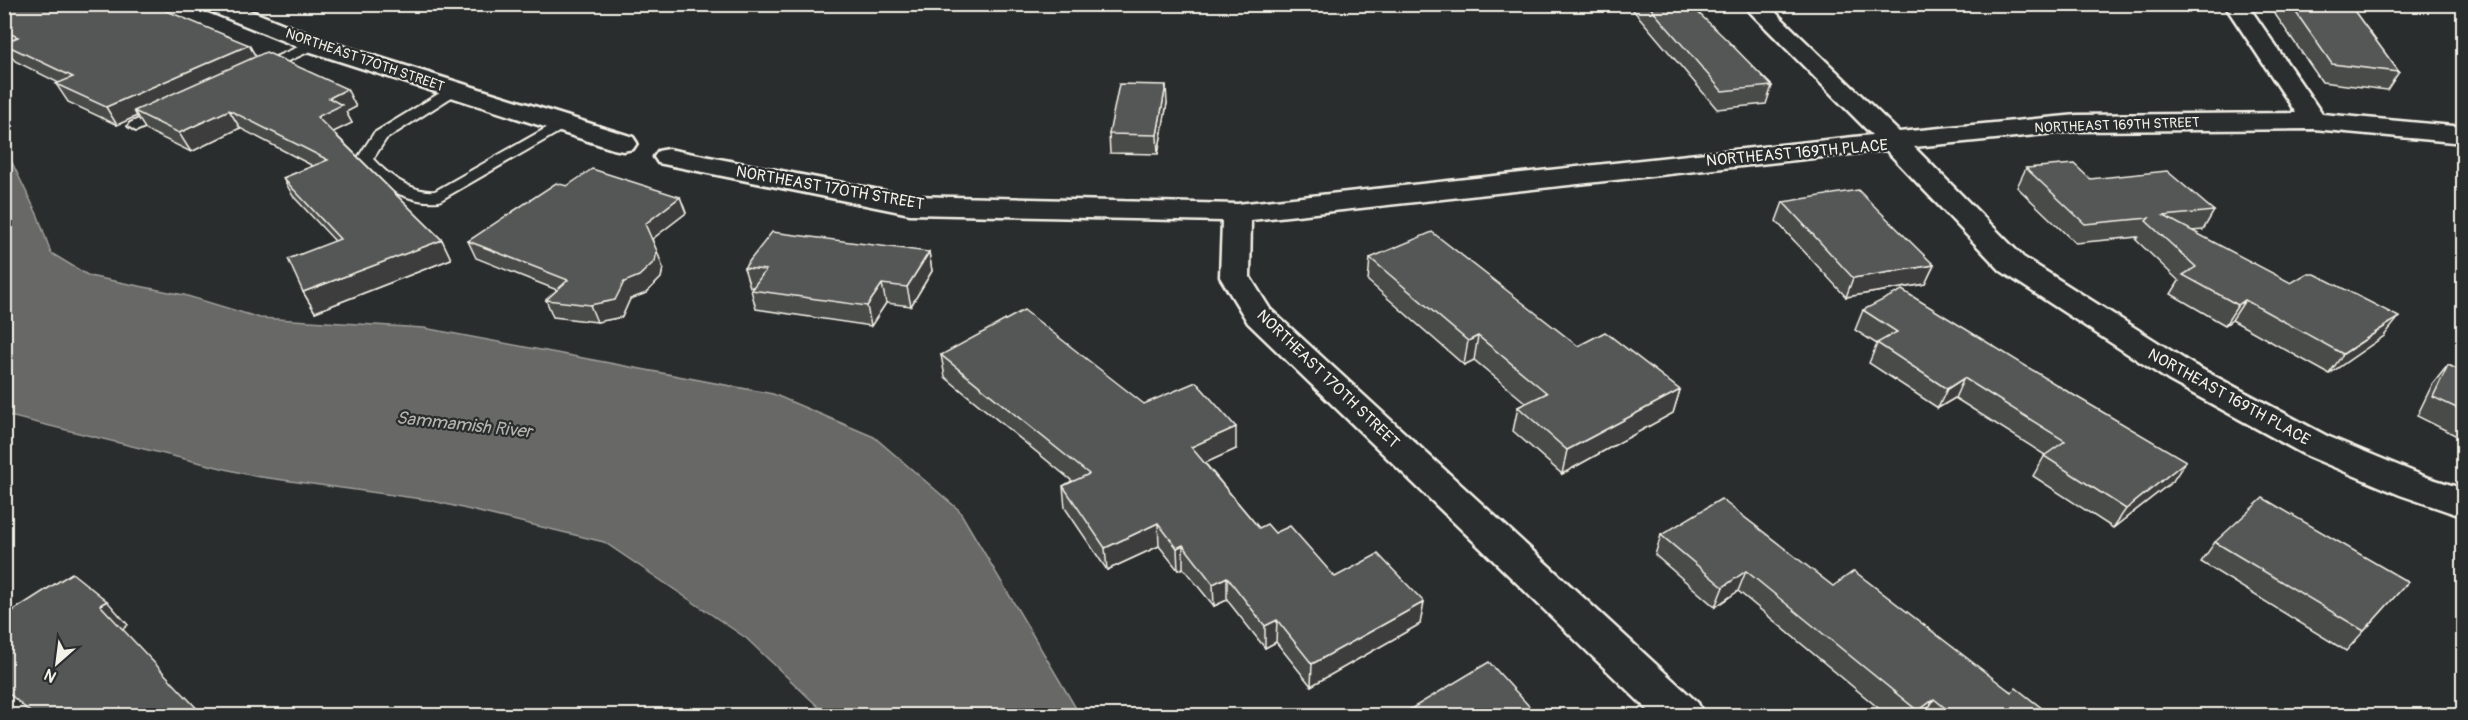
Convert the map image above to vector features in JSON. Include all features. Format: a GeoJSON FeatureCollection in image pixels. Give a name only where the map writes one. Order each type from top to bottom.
{"type":"FeatureCollection","features":[{"type":"Feature","properties":{"kind":"street","name":"NORTHEAST 170TH STREET"},"geometry":{"type":"LineString","coordinates":[[212,4],[312,45],[623,144]]}},
{"type":"Feature","properties":{"kind":"street"},"geometry":{"type":"LineString","coordinates":[[1753,4],[1893,141]]}},
{"type":"Feature","properties":{"kind":"street"},"geometry":{"type":"LineString","coordinates":[[2235,4],[2314,120]]}},
{"type":"Feature","properties":{"kind":"street","name":"NORTHEAST 169TH STREET"},"geometry":{"type":"LineString","coordinates":[[1893,141],[2077,123],[2314,120],[2463,135]]}},
{"type":"Feature","properties":{"kind":"street","name":"NORTHEAST 169TH PLACE"},"geometry":{"type":"LineString","coordinates":[[1237,213],[1893,141],[2012,264],[2180,372],[2315,445],[2413,486],[2463,503]]}},
{"type":"Feature","properties":{"kind":"street","name":"NORTHEAST 170TH STREET"},"geometry":{"type":"LineString","coordinates":[[668,158],[910,205],[1237,213],[1235,277],[1259,316],[1683,716]]}},
{"type":"Feature","properties":{"kind":"lane"},"geometry":{"type":"LineString","coordinates":[[247,75],[312,45]]}},
{"type":"Feature","properties":{"kind":"lane"},"geometry":{"type":"LineString","coordinates":[[453,90],[380,136],[365,159],[368,164],[402,189],[418,197],[439,196],[563,125]]}},
{"type":"Feature","properties":{"kind":"lane"},"geometry":{"type":"LineString","coordinates":[[136,126],[177,107]]}},
{"type":"Feature","properties":{"kind":"water","name":"Sammamish River"},"geometry":{"type":"Polygon","coordinates":[[[4,146],[38,216],[51,253],[89,276],[184,295],[260,318],[424,328],[773,394],[874,437],[959,510],[1080,715],[827,715],[746,638],[604,542],[429,500],[254,476],[5,415],[4,146]]]}},
{"type":"Feature","properties":{"kind":"building"},"geometry":{"type":"Polygon","coordinates":[[[4,4],[114,4],[128,11],[150,4],[249,45],[106,107],[56,84],[73,77],[4,44],[18,37],[4,31],[4,4]]]}},
{"type":"Feature","properties":{"kind":"building"},"geometry":{"type":"Polygon","coordinates":[[[1647,4],[1689,4],[1772,86],[1722,91],[1647,4]]]}},
{"type":"Feature","properties":{"kind":"building"},"geometry":{"type":"Polygon","coordinates":[[[2290,4],[2349,4],[2399,72],[2332,64],[2290,4]]]}},
{"type":"Feature","properties":{"kind":"building"},"geometry":{"type":"Polygon","coordinates":[[[266,52],[347,89],[329,98],[342,105],[317,117],[442,240],[303,292],[288,259],[340,239],[283,178],[328,160],[229,110],[179,133],[134,111],[266,52]]]}},
{"type":"Feature","properties":{"kind":"building"},"geometry":{"type":"Polygon","coordinates":[[[1119,84],[1166,85],[1157,135],[1109,134],[1119,84]]]}},
{"type":"Feature","properties":{"kind":"building"},"geometry":{"type":"Polygon","coordinates":[[[2074,164],[2090,179],[2167,171],[2214,211],[2164,216],[2291,283],[2306,274],[2315,274],[2399,317],[2343,354],[2245,300],[2238,305],[2183,275],[2196,267],[2146,221],[2149,218],[2085,224],[2026,168],[2074,164]]]}},
{"type":"Feature","properties":{"kind":"building"},"geometry":{"type":"Polygon","coordinates":[[[592,169],[680,197],[645,224],[657,251],[655,261],[639,276],[624,282],[615,300],[590,305],[546,300],[568,280],[468,241],[556,183],[567,186],[592,169]]]}},
{"type":"Feature","properties":{"kind":"building"},"geometry":{"type":"Polygon","coordinates":[[[1858,190],[1934,265],[1853,278],[1783,202],[1858,190]]]}},
{"type":"Feature","properties":{"kind":"building"},"geometry":{"type":"Polygon","coordinates":[[[772,232],[929,252],[907,287],[882,284],[867,306],[751,290],[766,270],[744,268],[772,232]]]}},
{"type":"Feature","properties":{"kind":"building"},"geometry":{"type":"Polygon","coordinates":[[[1432,232],[1578,346],[1605,332],[1680,390],[1567,450],[1518,407],[1547,393],[1478,336],[1468,341],[1370,258],[1432,232]]]}},
{"type":"Feature","properties":{"kind":"building"},"geometry":{"type":"Polygon","coordinates":[[[1902,290],[2186,461],[2126,509],[2044,456],[2065,441],[1964,378],[1947,389],[1877,343],[1897,332],[1863,310],[1902,290]]]}},
{"type":"Feature","properties":{"kind":"building"},"geometry":{"type":"Polygon","coordinates":[[[1024,310],[1144,404],[1196,382],[1236,427],[1191,447],[1259,528],[1267,524],[1275,533],[1290,526],[1335,577],[1378,554],[1424,602],[1312,664],[1277,620],[1265,626],[1227,577],[1213,584],[1183,545],[1177,548],[1158,523],[1105,548],[1063,486],[1089,474],[941,355],[1024,310]]]}},
{"type":"Feature","properties":{"kind":"building"},"geometry":{"type":"Polygon","coordinates":[[[2448,365],[2463,372],[2463,411],[2433,397],[2448,365]]]}},
{"type":"Feature","properties":{"kind":"building"},"geometry":{"type":"Polygon","coordinates":[[[2263,498],[2408,582],[2364,631],[2215,542],[2263,498]]]}},
{"type":"Feature","properties":{"kind":"building"},"geometry":{"type":"Polygon","coordinates":[[[1721,499],[1833,586],[1854,571],[2011,692],[2016,688],[2052,716],[1955,716],[1934,699],[1918,711],[1746,571],[1723,587],[1661,535],[1721,499]]]}},
{"type":"Feature","properties":{"kind":"building"},"geometry":{"type":"Polygon","coordinates":[[[72,573],[107,601],[100,605],[204,716],[27,716],[31,713],[4,689],[4,606],[11,612],[72,573]]]}},
{"type":"Feature","properties":{"kind":"building"},"geometry":{"type":"Polygon","coordinates":[[[1489,662],[1538,716],[1399,716],[1489,662]]]}},
{"type":"Feature","properties":{"kind":"building"},"geometry":{"type":"Polygon","coordinates":[[[222,711],[226,716],[215,716],[222,711]]]}}]}
